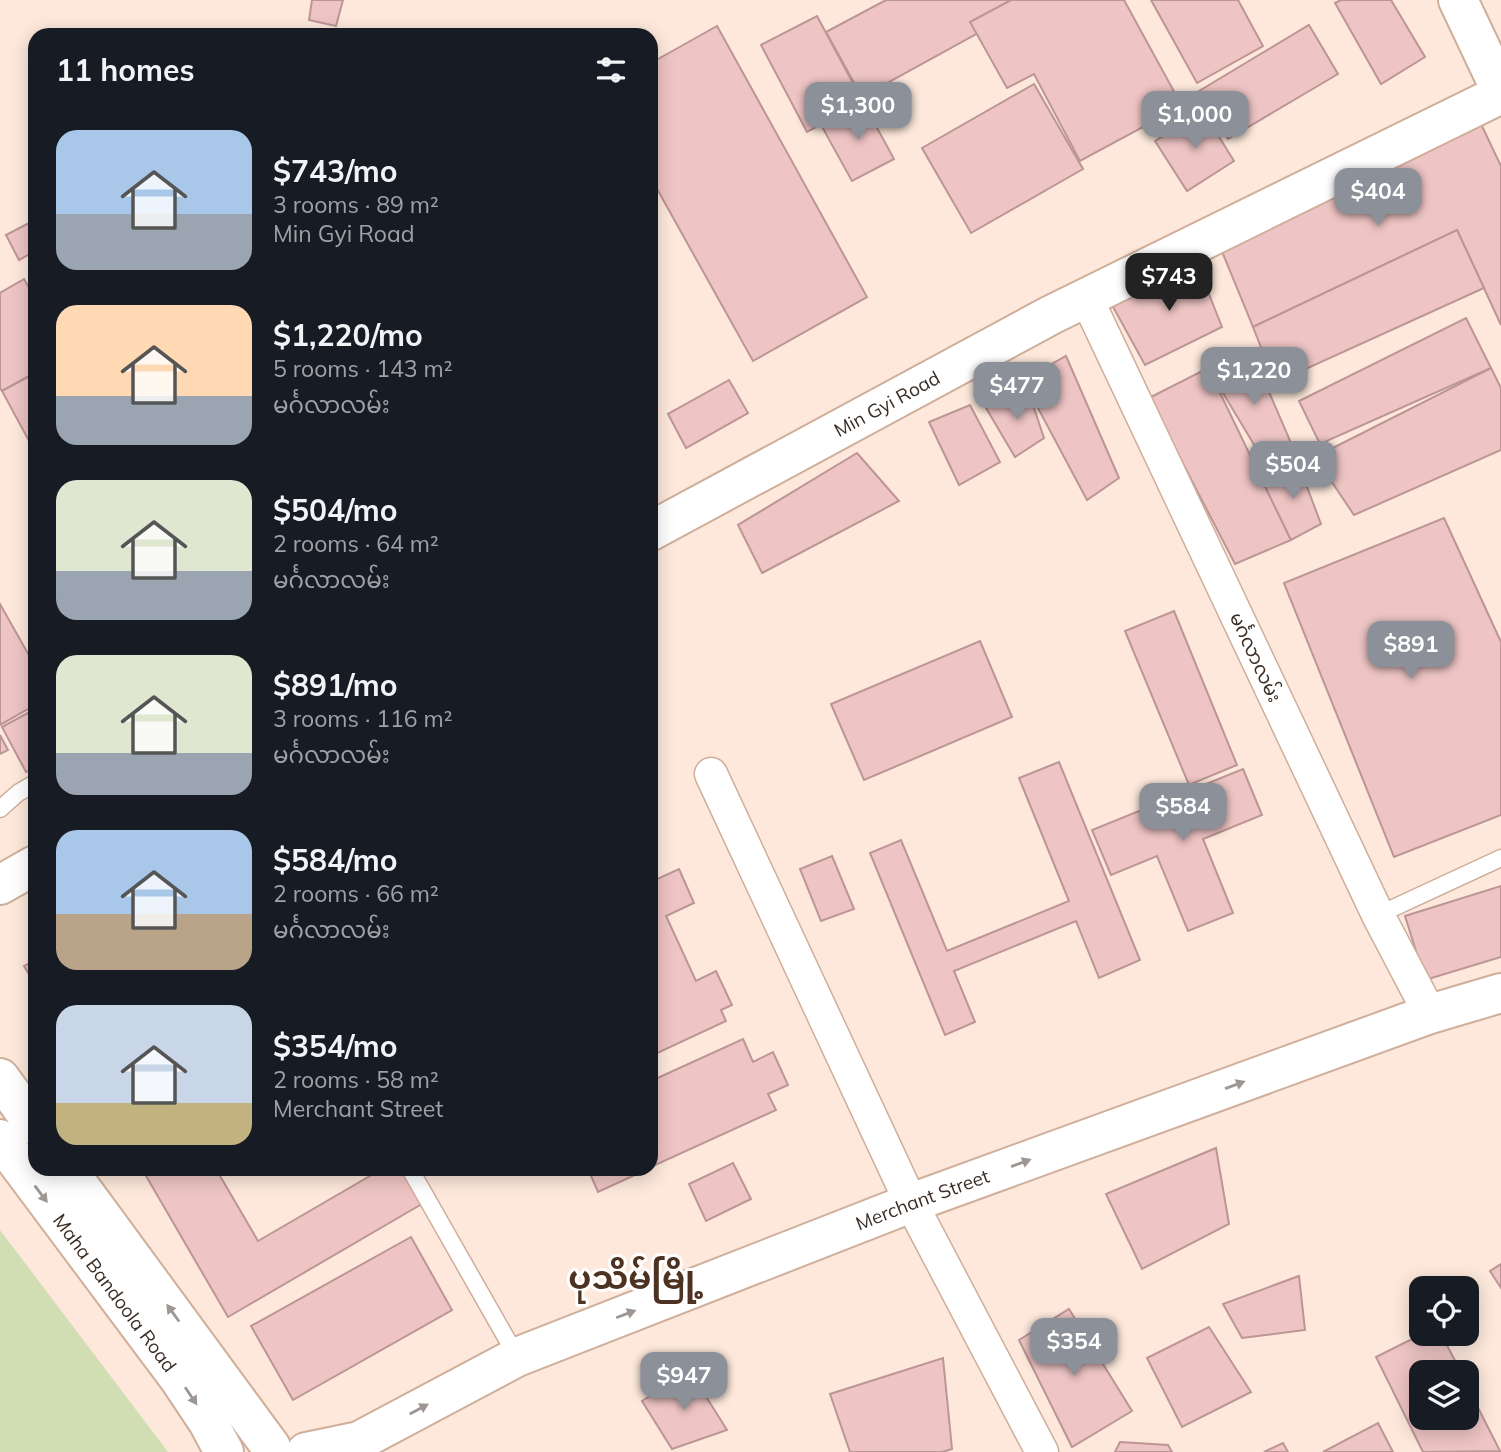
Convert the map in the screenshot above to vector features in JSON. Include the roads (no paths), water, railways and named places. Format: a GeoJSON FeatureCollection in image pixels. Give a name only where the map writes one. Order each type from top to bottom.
{"type":"FeatureCollection","features":[{"type":"Feature","properties":{"kind":"main road"},"geometry":{"type":"LineString","coordinates":[[1458,0],[1501,93]]}},
{"type":"Feature","properties":{"kind":"main road","name":"Min Gyi Road"},"geometry":{"type":"LineString","coordinates":[[658,527],[1051,315],[1501,93]]}},
{"type":"Feature","properties":{"kind":"main road"},"geometry":{"type":"LineString","coordinates":[[0,885],[28,869]]}},
{"type":"Feature","properties":{"kind":"main road","name":"Merchant Street"},"geometry":{"type":"LineString","coordinates":[[282,1451],[355,1446],[517,1357],[911,1203],[1430,1014],[1501,993]]}},
{"type":"Feature","properties":{"kind":"main road"},"geometry":{"type":"LineString","coordinates":[[0,1078],[28,1116]]}},
{"type":"Feature","properties":{"kind":"main road","name":"Maha Bandoola Road"},"geometry":{"type":"LineString","coordinates":[[0,1139],[180,1380],[224,1452]]}},
{"type":"Feature","properties":{"kind":"main road","name":"Maha Bandoola Road"},"geometry":{"type":"LineString","coordinates":[[72,1176],[282,1451]]}},
{"type":"Feature","properties":{"kind":"street","name":"မင်္ဂလာလမ်း"},"geometry":{"type":"LineString","coordinates":[[1086,297],[1378,915],[1430,1014]]}},
{"type":"Feature","properties":{"kind":"street"},"geometry":{"type":"LineString","coordinates":[[711,774],[911,1203],[1042,1452]]}},
{"type":"Feature","properties":{"kind":"lane"},"geometry":{"type":"LineString","coordinates":[[0,808],[28,787]]}},
{"type":"Feature","properties":{"kind":"lane"},"geometry":{"type":"LineString","coordinates":[[1378,915],[1501,858]]}},
{"type":"Feature","properties":{"kind":"lane"},"geometry":{"type":"LineString","coordinates":[[414,1176],[517,1357]]}},
{"type":"Feature","properties":{"kind":"district","name":"ပုသိမ်မြို့"},"geometry":{"type":"Point","coordinates":[636,1277]}}]}
